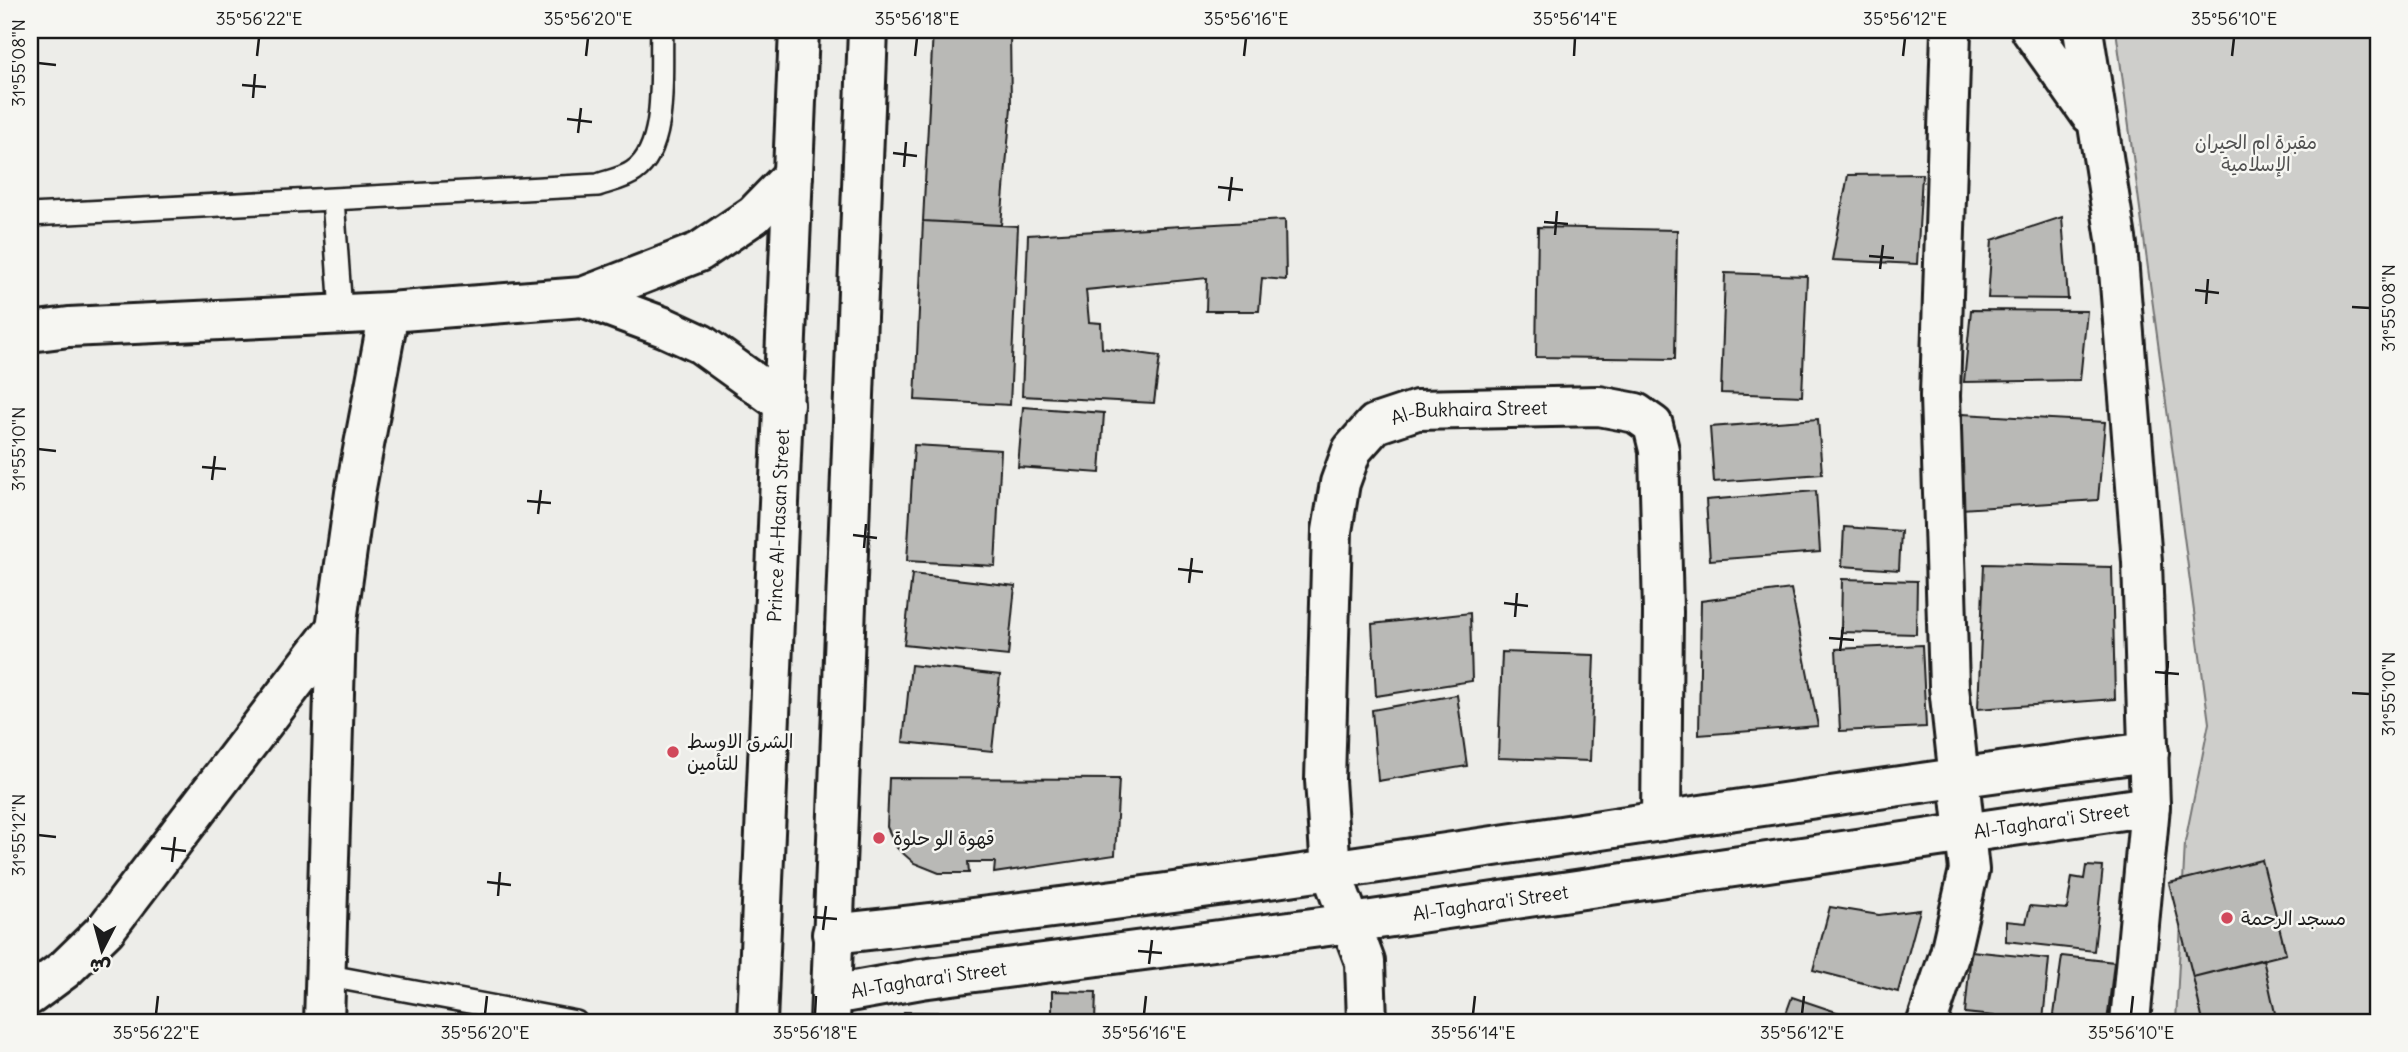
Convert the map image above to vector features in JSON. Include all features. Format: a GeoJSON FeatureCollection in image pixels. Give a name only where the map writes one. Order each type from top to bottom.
{"type":"FeatureCollection","features":[{"type":"Feature","properties":{"kind":"main road","name":"Prince Al-Hasan Street"},"geometry":{"type":"LineString","coordinates":[[757,1022],[799,30]]}},
{"type":"Feature","properties":{"kind":"main road"},"geometry":{"type":"LineString","coordinates":[[831,1009],[868,30]]}},
{"type":"Feature","properties":{"kind":"main road"},"geometry":{"type":"LineString","coordinates":[[1927,1022],[1961,914],[1969,870],[1949,687],[1940,396],[1951,30]]}},
{"type":"Feature","properties":{"kind":"main road"},"geometry":{"type":"LineString","coordinates":[[2031,30],[2060,68],[2099,128]]}},
{"type":"Feature","properties":{"kind":"main road"},"geometry":{"type":"LineString","coordinates":[[2082,30],[2117,244],[2142,562],[2150,806],[2130,1022]]}},
{"type":"Feature","properties":{"kind":"main road"},"geometry":{"type":"LineString","coordinates":[[30,332],[69,327],[341,312],[389,312],[583,297],[699,253],[754,215],[793,176]]}},
{"type":"Feature","properties":{"kind":"main road"},"geometry":{"type":"LineString","coordinates":[[583,297],[664,327],[701,344],[783,404]]}},
{"type":"Feature","properties":{"kind":"main road"},"geometry":{"type":"LineString","coordinates":[[324,1022],[336,628],[355,494],[389,312]]}},
{"type":"Feature","properties":{"kind":"main road","name":"Al-Bukhaira Street"},"geometry":{"type":"LineString","coordinates":[[1367,1022],[1365,962],[1331,871],[1325,780],[1332,531],[1340,483],[1352,450],[1374,424],[1417,410],[1598,406],[1636,413],[1653,425],[1659,450],[1663,612],[1661,821]]}},
{"type":"Feature","properties":{"kind":"main road"},"geometry":{"type":"LineString","coordinates":[[30,995],[65,969],[106,929],[336,628]]}},
{"type":"Feature","properties":{"kind":"main road"},"geometry":{"type":"LineString","coordinates":[[832,934],[1331,871],[1957,776],[2149,752]]}},
{"type":"Feature","properties":{"kind":"main road","name":"Al-Taghara'i Street"},"geometry":{"type":"LineString","coordinates":[[831,1009],[921,979],[1351,923],[2150,806]]}},
{"type":"Feature","properties":{"kind":"lane"},"geometry":{"type":"LineString","coordinates":[[30,215],[598,185],[634,172],[652,152],[659,120],[662,30]]}},
{"type":"Feature","properties":{"kind":"lane"},"geometry":{"type":"LineString","coordinates":[[334,199],[341,312]]}},
{"type":"Feature","properties":{"kind":"lane"},"geometry":{"type":"LineString","coordinates":[[324,975],[576,1022]]}},
{"type":"Feature","properties":{"kind":"green space","name":"مقبرة ام الحيران الإسلامية"},"geometry":{"type":"Polygon","coordinates":[[[2116,30],[2378,30],[2378,1022],[2176,1022],[2185,842],[2209,723],[2116,30]]]}},
{"type":"Feature","properties":{"kind":"building"},"geometry":{"type":"Polygon","coordinates":[[[933,30],[1010,30],[1011,107],[1001,225],[923,221],[933,30]]]}},
{"type":"Feature","properties":{"kind":"building"},"geometry":{"type":"Polygon","coordinates":[[[1922,174],[1917,264],[1832,260],[1848,175],[1922,174]]]}},
{"type":"Feature","properties":{"kind":"building"},"geometry":{"type":"Polygon","coordinates":[[[2062,217],[2068,299],[1988,298],[1992,240],[2062,217]]]}},
{"type":"Feature","properties":{"kind":"building"},"geometry":{"type":"Polygon","coordinates":[[[1285,220],[1286,280],[1262,278],[1259,311],[1206,311],[1207,278],[1086,290],[1089,322],[1101,323],[1102,348],[1160,356],[1154,403],[1022,396],[1028,235],[1285,220]]]}},
{"type":"Feature","properties":{"kind":"building"},"geometry":{"type":"Polygon","coordinates":[[[923,221],[1018,226],[1010,405],[915,400],[923,221]]]}},
{"type":"Feature","properties":{"kind":"building"},"geometry":{"type":"Polygon","coordinates":[[[1538,227],[1677,230],[1675,359],[1536,357],[1538,227]]]}},
{"type":"Feature","properties":{"kind":"building"},"geometry":{"type":"Polygon","coordinates":[[[1725,273],[1807,276],[1802,396],[1721,393],[1725,273]]]}},
{"type":"Feature","properties":{"kind":"building"},"geometry":{"type":"Polygon","coordinates":[[[1971,310],[2087,311],[2080,380],[1964,382],[1971,310]]]}},
{"type":"Feature","properties":{"kind":"building"},"geometry":{"type":"Polygon","coordinates":[[[1023,407],[1104,413],[1100,473],[1018,467],[1023,407]]]}},
{"type":"Feature","properties":{"kind":"building"},"geometry":{"type":"Polygon","coordinates":[[[1962,414],[2105,422],[2098,500],[1961,509],[1962,414]]]}},
{"type":"Feature","properties":{"kind":"building"},"geometry":{"type":"Polygon","coordinates":[[[1818,419],[1822,474],[1714,482],[1710,427],[1818,419]]]}},
{"type":"Feature","properties":{"kind":"building"},"geometry":{"type":"Polygon","coordinates":[[[914,445],[1001,450],[995,566],[907,561],[914,445]]]}},
{"type":"Feature","properties":{"kind":"building"},"geometry":{"type":"Polygon","coordinates":[[[1816,491],[1820,552],[1710,560],[1706,500],[1816,491]]]}},
{"type":"Feature","properties":{"kind":"building"},"geometry":{"type":"Polygon","coordinates":[[[1844,527],[1901,531],[1899,570],[1842,566],[1844,527]]]}},
{"type":"Feature","properties":{"kind":"building"},"geometry":{"type":"Polygon","coordinates":[[[1984,564],[2112,567],[2115,699],[1978,709],[1984,564]]]}},
{"type":"Feature","properties":{"kind":"building"},"geometry":{"type":"Polygon","coordinates":[[[912,574],[1015,586],[1008,656],[904,645],[912,574]]]}},
{"type":"Feature","properties":{"kind":"building"},"geometry":{"type":"Polygon","coordinates":[[[1842,579],[1917,581],[1916,634],[1841,632],[1842,579]]]}},
{"type":"Feature","properties":{"kind":"building"},"geometry":{"type":"Polygon","coordinates":[[[1791,589],[1818,726],[1699,735],[1701,601],[1791,589]]]}},
{"type":"Feature","properties":{"kind":"building"},"geometry":{"type":"Polygon","coordinates":[[[1470,613],[1472,681],[1376,696],[1372,624],[1470,613]]]}},
{"type":"Feature","properties":{"kind":"building"},"geometry":{"type":"Polygon","coordinates":[[[1922,645],[1926,727],[1840,731],[1836,649],[1922,645]]]}},
{"type":"Feature","properties":{"kind":"building"},"geometry":{"type":"Polygon","coordinates":[[[1502,652],[1594,655],[1590,761],[1498,758],[1502,652]]]}},
{"type":"Feature","properties":{"kind":"building"},"geometry":{"type":"Polygon","coordinates":[[[911,665],[1000,675],[992,751],[903,742],[911,665]]]}},
{"type":"Feature","properties":{"kind":"building"},"geometry":{"type":"Polygon","coordinates":[[[1457,695],[1467,766],[1378,781],[1372,710],[1457,695]]]}},
{"type":"Feature","properties":{"kind":"building"},"geometry":{"type":"Polygon","coordinates":[[[889,778],[1119,779],[1115,855],[994,873],[995,862],[968,862],[969,873],[939,873],[914,863],[897,848],[887,827],[889,778]]]}},
{"type":"Feature","properties":{"kind":"building","name":"مسجد الرحمة"},"geometry":{"type":"Polygon","coordinates":[[[2262,860],[2286,954],[2193,977],[2169,883],[2262,860]]]}},
{"type":"Feature","properties":{"kind":"building"},"geometry":{"type":"Polygon","coordinates":[[[2086,866],[2103,867],[2094,951],[2006,941],[2006,921],[2026,923],[2030,906],[2067,909],[2072,877],[2084,879],[2086,866]]]}},
{"type":"Feature","properties":{"kind":"building"},"geometry":{"type":"Polygon","coordinates":[[[1830,907],[1879,915],[1920,910],[1898,992],[1813,970],[1830,907]]]}},
{"type":"Feature","properties":{"kind":"building"},"geometry":{"type":"Polygon","coordinates":[[[1971,951],[2049,959],[2043,1021],[1965,1013],[1971,951]]]}},
{"type":"Feature","properties":{"kind":"building"},"geometry":{"type":"Polygon","coordinates":[[[2062,956],[2114,962],[2107,1022],[2053,1022],[2062,956]]]}},
{"type":"Feature","properties":{"kind":"building"},"geometry":{"type":"Polygon","coordinates":[[[2263,959],[2277,1022],[2203,1022],[2193,977],[2263,959]]]}},
{"type":"Feature","properties":{"kind":"building"},"geometry":{"type":"Polygon","coordinates":[[[1052,991],[1096,992],[1095,1022],[1052,1022],[1052,991]]]}},
{"type":"Feature","properties":{"kind":"building"},"geometry":{"type":"Polygon","coordinates":[[[1792,997],[1866,1022],[1783,1022],[1792,997]]]}},
{"type":"Feature","properties":{"kind":"building"},"geometry":{"type":"Polygon","coordinates":[[[904,1012],[975,1013],[975,1022],[903,1022],[904,1012]]]}},
{"type":"Feature","properties":{"kind":"place","name":"الشرق الاوسط للتأمين"},"geometry":{"type":"Point","coordinates":[673,752]}},
{"type":"Feature","properties":{"kind":"place","name":"قهوة الو حلوة"},"geometry":{"type":"Point","coordinates":[879,838]}},
{"type":"Feature","properties":{"kind":"place","name":"مسجد الرحمة"},"geometry":{"type":"Point","coordinates":[2227,918]}}]}
